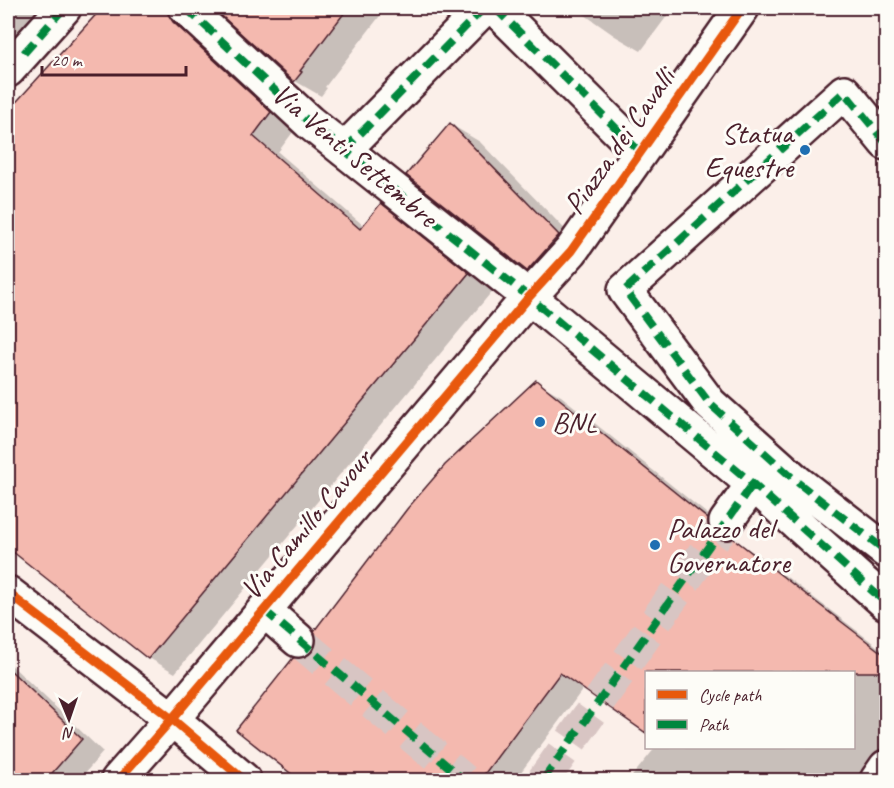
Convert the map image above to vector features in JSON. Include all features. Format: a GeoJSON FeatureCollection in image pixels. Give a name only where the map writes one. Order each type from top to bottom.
{"type":"FeatureCollection","features":[{"type":"Feature","properties":{"kind":"street"},"geometry":{"type":"LineString","coordinates":[[16,61],[64,8]]}},
{"type":"Feature","properties":{"kind":"street","name":"Via Venti Settembre"},"geometry":{"type":"LineString","coordinates":[[186,8],[309,122],[529,297]]}},
{"type":"Feature","properties":{"kind":"street"},"geometry":{"type":"LineString","coordinates":[[344,150],[484,8]]}},
{"type":"Feature","properties":{"kind":"street"},"geometry":{"type":"LineString","coordinates":[[495,8],[640,152]]}},
{"type":"Feature","properties":{"kind":"street","name":"Piazza dei Cavalli"},"geometry":{"type":"LineString","coordinates":[[529,297],[571,251],[742,8]]}},
{"type":"Feature","properties":{"kind":"street"},"geometry":{"type":"LineString","coordinates":[[886,143],[844,92],[624,290],[710,404],[796,482],[886,551]]}},
{"type":"Feature","properties":{"kind":"street"},"geometry":{"type":"LineString","coordinates":[[529,297],[753,484],[886,603]]}},
{"type":"Feature","properties":{"kind":"street","name":"Via Camillo Cavour"},"geometry":{"type":"LineString","coordinates":[[118,780],[529,297]]}},
{"type":"Feature","properties":{"kind":"street"},"geometry":{"type":"LineString","coordinates":[[726,522],[753,484]]}},
{"type":"Feature","properties":{"kind":"street"},"geometry":{"type":"LineString","coordinates":[[8,593],[172,719],[244,780]]}},
{"type":"Feature","properties":{"kind":"street"},"geometry":{"type":"LineString","coordinates":[[264,610],[298,640]]}},
{"type":"Feature","properties":{"kind":"street"},"geometry":{"type":"LineString","coordinates":[[877,780],[886,767]]}},
{"type":"Feature","properties":{"kind":"building"},"geometry":{"type":"Polygon","coordinates":[[[102,8],[168,8],[168,14],[173,22],[271,112],[253,136],[360,229],[381,203],[469,273],[148,659],[8,548],[8,111],[102,8]]]}},
{"type":"Feature","properties":{"kind":"building"},"geometry":{"type":"Polygon","coordinates":[[[213,8],[348,8],[294,82],[213,8]]]}},
{"type":"Feature","properties":{"kind":"building"},"geometry":{"type":"Polygon","coordinates":[[[450,123],[559,235],[527,271],[406,175],[450,123]]]}},
{"type":"Feature","properties":{"kind":"building"},"geometry":{"type":"Polygon","coordinates":[[[536,380],[708,519],[709,529],[715,537],[724,541],[734,539],[886,656],[886,672],[645,671],[645,732],[560,673],[480,780],[299,780],[236,730],[293,658],[303,658],[312,652],[316,643],[314,631],[407,509],[445,465],[536,380]]]}},
{"type":"Feature","properties":{"kind":"building"},"geometry":{"type":"Polygon","coordinates":[[[8,668],[82,739],[46,780],[8,780],[8,668]]]}},
{"type":"Feature","properties":{"kind":"tunnel"},"geometry":{"type":"LineString","coordinates":[[543,780],[726,522]]}},
{"type":"Feature","properties":{"kind":"tunnel"},"geometry":{"type":"LineString","coordinates":[[298,640],[464,780]]}},
{"type":"Feature","properties":{"kind":"marked path"},"geometry":{"type":"LineString","coordinates":[[24,53],[64,8]]}},
{"type":"Feature","properties":{"kind":"marked path"},"geometry":{"type":"LineString","coordinates":[[186,8],[309,122],[529,297],[753,484],[886,603]]}},
{"type":"Feature","properties":{"kind":"marked path"},"geometry":{"type":"LineString","coordinates":[[344,150],[484,8]]}},
{"type":"Feature","properties":{"kind":"marked path"},"geometry":{"type":"LineString","coordinates":[[495,8],[640,152]]}},
{"type":"Feature","properties":{"kind":"marked path"},"geometry":{"type":"LineString","coordinates":[[886,143],[844,92],[625,290],[710,404],[797,482],[886,551]]}},
{"type":"Feature","properties":{"kind":"marked path"},"geometry":{"type":"LineString","coordinates":[[543,780],[753,484]]}},
{"type":"Feature","properties":{"kind":"marked path"},"geometry":{"type":"LineString","coordinates":[[264,610],[464,780]]}},
{"type":"Feature","properties":{"kind":"cycle path"},"geometry":{"type":"LineString","coordinates":[[118,780],[529,297],[571,251],[742,8]]}},
{"type":"Feature","properties":{"kind":"cycle path"},"geometry":{"type":"LineString","coordinates":[[8,593],[172,719],[244,780]]}},
{"type":"Feature","properties":{"kind":"place","name":"Statua Equestre"},"geometry":{"type":"Point","coordinates":[805,150]}},
{"type":"Feature","properties":{"kind":"place","name":"BNL"},"geometry":{"type":"Point","coordinates":[540,422]}},
{"type":"Feature","properties":{"kind":"place","name":"Palazzo del Governatore"},"geometry":{"type":"Point","coordinates":[655,545]}}]}
